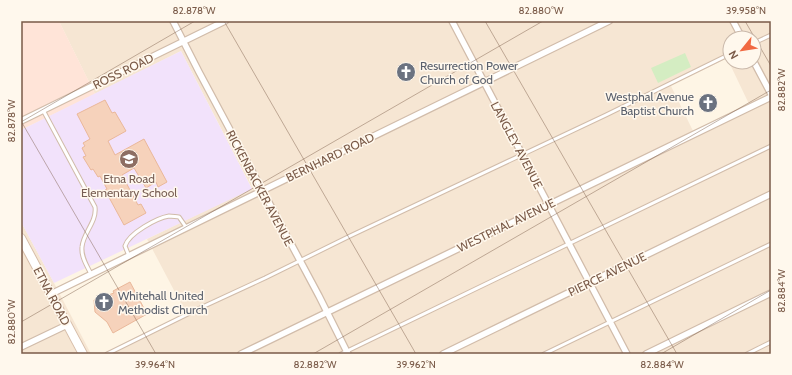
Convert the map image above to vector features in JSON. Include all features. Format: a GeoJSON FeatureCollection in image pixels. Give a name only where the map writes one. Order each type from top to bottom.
{"type":"FeatureCollection","features":[{"type":"Feature","properties":{"kind":"street","name":"RICKENBACKER AVENUE"},"geometry":{"type":"LineString","coordinates":[[173,21],[300,261],[345,353]]}},
{"type":"Feature","properties":{"kind":"street","name":"ROSS ROAD"},"geometry":{"type":"LineString","coordinates":[[21,121],[225,21]]}},
{"type":"Feature","properties":{"kind":"street","name":"LANGLEY AVENUE"},"geometry":{"type":"LineString","coordinates":[[452,21],[627,354]]}},
{"type":"Feature","properties":{"kind":"street","name":"BERNHARD ROAD"},"geometry":{"type":"LineString","coordinates":[[51,294],[609,21]]}},
{"type":"Feature","properties":{"kind":"street"},"geometry":{"type":"LineString","coordinates":[[733,21],[738,30]]}},
{"type":"Feature","properties":{"kind":"street"},"geometry":{"type":"LineString","coordinates":[[758,70],[771,95]]}},
{"type":"Feature","properties":{"kind":"street","name":"WESTPHAL AVENUE"},"geometry":{"type":"LineString","coordinates":[[241,354],[771,95]]}},
{"type":"Feature","properties":{"kind":"street","name":"PIERCE AVENUE"},"geometry":{"type":"LineString","coordinates":[[443,354],[771,194]]}},
{"type":"Feature","properties":{"kind":"street","name":"ETNA ROAD"},"geometry":{"type":"LineString","coordinates":[[22,242],[83,354]]}},
{"type":"Feature","properties":{"kind":"street"},"geometry":{"type":"LineString","coordinates":[[646,354],[771,293]]}},
{"type":"Feature","properties":{"kind":"street"},"geometry":{"type":"LineString","coordinates":[[21,347],[67,324]]}},
{"type":"Feature","properties":{"kind":"lane"},"geometry":{"type":"LineString","coordinates":[[107,354],[722,58]]}},
{"type":"Feature","properties":{"kind":"lane"},"geometry":{"type":"LineString","coordinates":[[43,110],[95,207],[96,213],[82,245],[82,256],[91,274]]}},
{"type":"Feature","properties":{"kind":"lane"},"geometry":{"type":"LineString","coordinates":[[345,353],[771,146]]}},
{"type":"Feature","properties":{"kind":"lane"},"geometry":{"type":"LineString","coordinates":[[129,256],[125,246],[130,236],[154,222],[171,216],[179,217],[187,228]]}},
{"type":"Feature","properties":{"kind":"lane"},"geometry":{"type":"LineString","coordinates":[[544,354],[771,244]]}},
{"type":"Feature","properties":{"kind":"lane"},"geometry":{"type":"LineString","coordinates":[[747,354],[771,342]]}},
{"type":"Feature","properties":{"kind":"shaded area"},"geometry":{"type":"Polygon","coordinates":[[[21,21],[59,21],[95,94],[21,130],[21,21]]]}},
{"type":"Feature","properties":{"kind":"shaded area"},"geometry":{"type":"Polygon","coordinates":[[[59,21],[771,21],[771,354],[103,354],[187,315],[147,239],[252,188],[181,51],[95,94],[59,21]],[[722,30],[722,60],[671,86],[693,131],[749,104],[733,70],[762,70],[762,30],[722,30]]]}},
{"type":"Feature","properties":{"kind":"shaded area","name":"Etna Road Elementary School"},"geometry":{"type":"Polygon","coordinates":[[[181,51],[252,189],[54,283],[21,222],[21,130],[181,51]]]}},
{"type":"Feature","properties":{"kind":"shaded area"},"geometry":{"type":"Polygon","coordinates":[[[21,222],[54,283],[91,354],[21,354],[21,222]]]}},
{"type":"Feature","properties":{"kind":"green space"},"geometry":{"type":"Polygon","coordinates":[[[685,53],[691,67],[658,83],[651,68],[685,53]]]}},
{"type":"Feature","properties":{"kind":"building"},"geometry":{"type":"Polygon","coordinates":[[[105,100],[112,113],[115,112],[126,131],[108,141],[115,155],[144,139],[167,182],[158,187],[156,182],[146,188],[134,168],[122,175],[138,205],[141,204],[146,213],[124,225],[105,190],[107,189],[100,176],[98,177],[93,169],[91,170],[83,157],[86,156],[82,148],[85,146],[83,143],[90,139],[77,114],[105,100]]]}},
{"type":"Feature","properties":{"kind":"building"},"geometry":{"type":"Polygon","coordinates":[[[130,282],[147,314],[113,333],[107,322],[95,312],[94,300],[114,293],[113,291],[130,282]]]}},
{"type":"Feature","properties":{"kind":"place","name":"Resurrection Power Church of God"},"geometry":{"type":"Point","coordinates":[406,72]}},
{"type":"Feature","properties":{"kind":"place","name":"Westphal Avenue Baptist Church"},"geometry":{"type":"Point","coordinates":[708,103]}},
{"type":"Feature","properties":{"kind":"place","name":"Etna Road Elementary School"},"geometry":{"type":"Point","coordinates":[129,159]}},
{"type":"Feature","properties":{"kind":"place","name":"Whitehall United Methodist Church"},"geometry":{"type":"Point","coordinates":[104,302]}}]}
